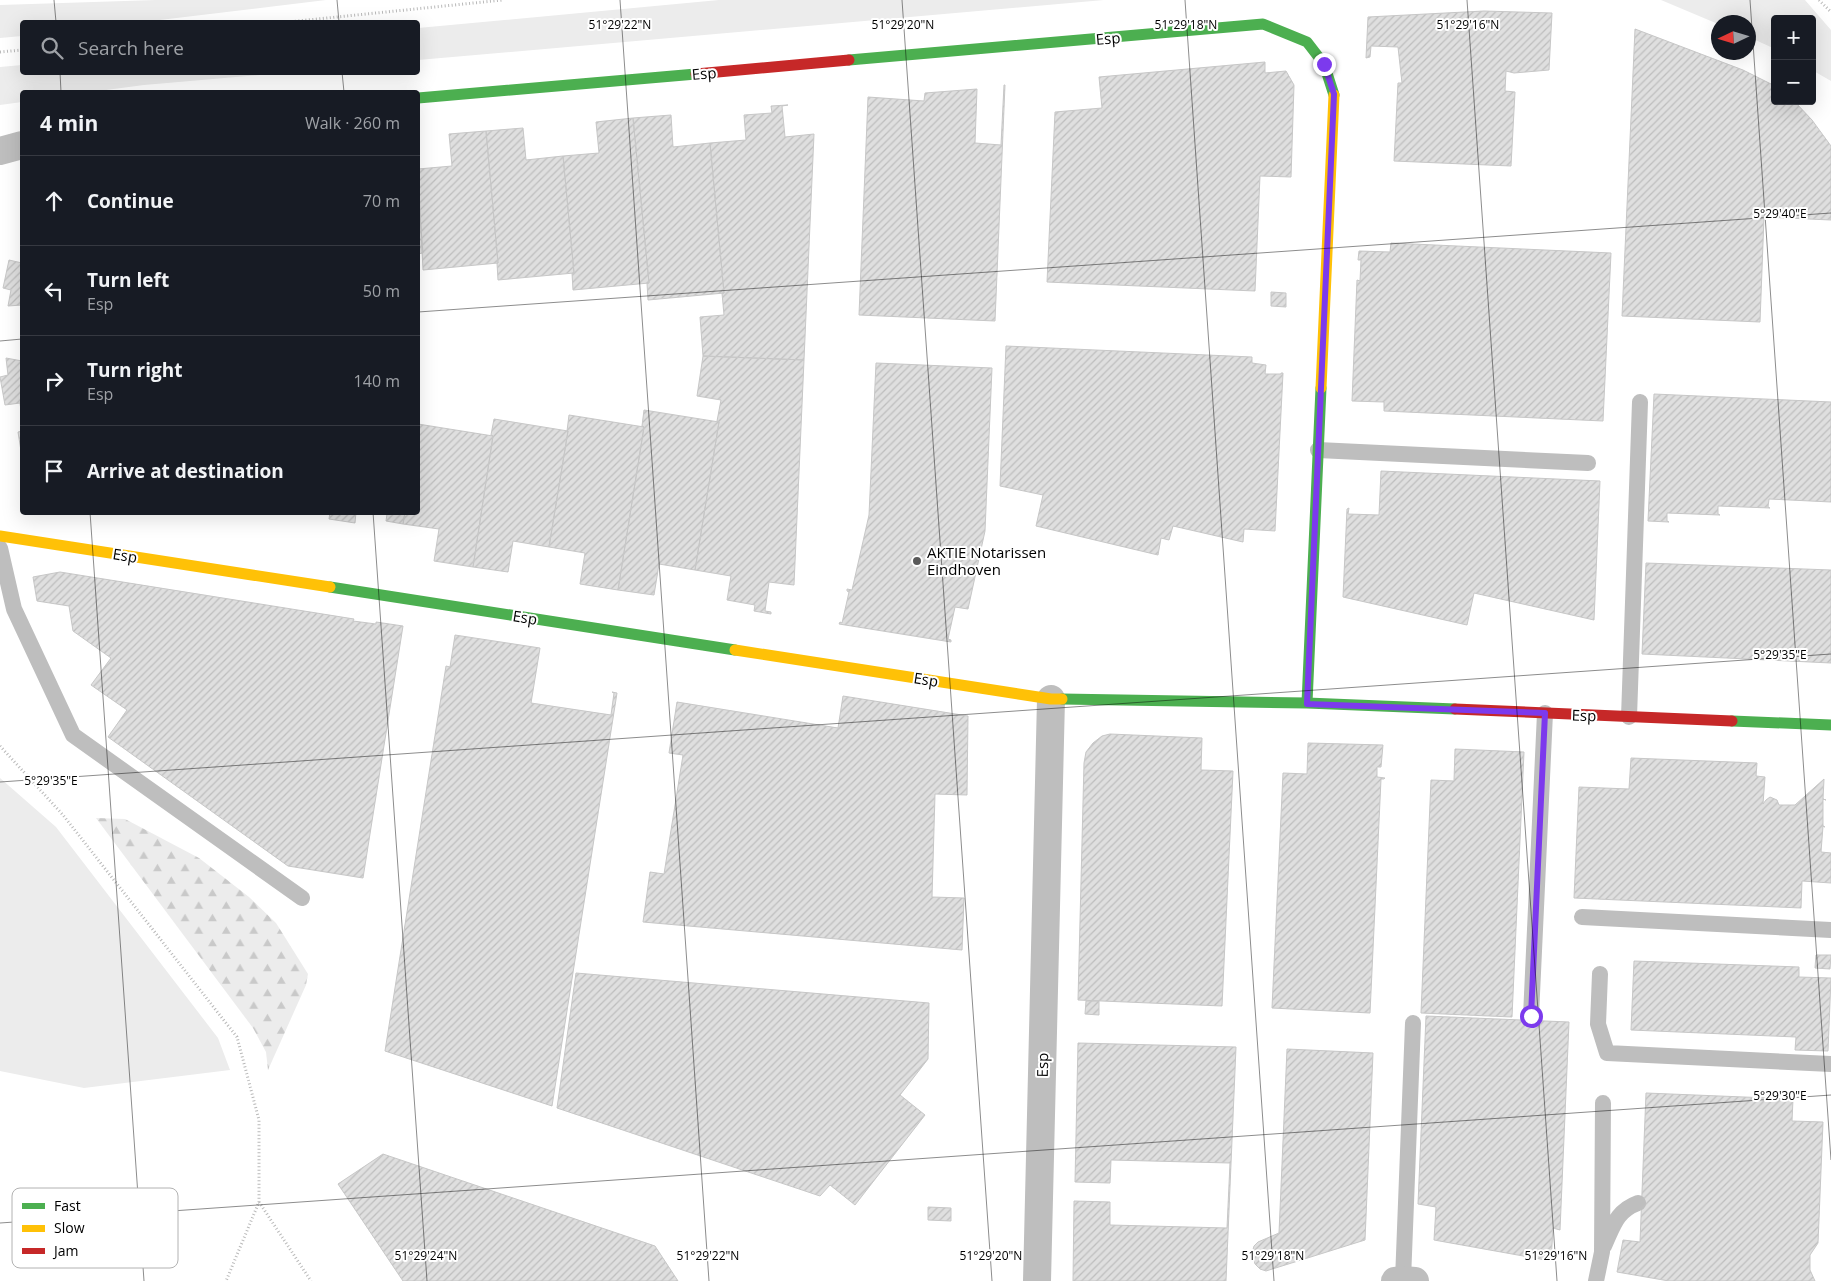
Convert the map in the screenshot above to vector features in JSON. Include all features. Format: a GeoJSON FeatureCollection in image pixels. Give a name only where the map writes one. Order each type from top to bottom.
{"type":"FeatureCollection","features":[{"type":"Feature","properties":{"kind":"street","name":"Esp"},"geometry":{"type":"LineString","coordinates":[[420,98],[1263,24],[1307,42],[1324,64],[1334,94],[1307,704]]}},
{"type":"Feature","properties":{"kind":"street"},"geometry":{"type":"LineString","coordinates":[[0,151],[20,146]]}},
{"type":"Feature","properties":{"kind":"street","name":"Esp"},"geometry":{"type":"LineString","coordinates":[[0,536],[1051,699],[1307,704],[1831,725]]}},
{"type":"Feature","properties":{"kind":"street","name":"Esp"},"geometry":{"type":"LineString","coordinates":[[1037,1281],[1051,699]]}},
{"type":"Feature","properties":{"kind":"lane"},"geometry":{"type":"LineString","coordinates":[[1629,717],[1640,402]]}},
{"type":"Feature","properties":{"kind":"lane"},"geometry":{"type":"LineString","coordinates":[[1318,450],[1588,463]]}},
{"type":"Feature","properties":{"kind":"lane"},"geometry":{"type":"LineString","coordinates":[[0,548],[14,609],[73,735],[302,898]]}},
{"type":"Feature","properties":{"kind":"lane"},"geometry":{"type":"LineString","coordinates":[[1531,1016],[1545,713]]}},
{"type":"Feature","properties":{"kind":"lane"},"geometry":{"type":"LineString","coordinates":[[1582,917],[1831,930]]}},
{"type":"Feature","properties":{"kind":"lane"},"geometry":{"type":"LineString","coordinates":[[1600,974],[1598,1024],[1607,1053],[1831,1064]]}},
{"type":"Feature","properties":{"kind":"lane"},"geometry":{"type":"LineString","coordinates":[[1404,1281],[1413,1023]]}},
{"type":"Feature","properties":{"kind":"lane"},"geometry":{"type":"LineString","coordinates":[[1596,1281],[1602,1252],[1603,1103]]}},
{"type":"Feature","properties":{"kind":"lane"},"geometry":{"type":"LineString","coordinates":[[1602,1252],[1618,1215],[1627,1207],[1638,1203]]}},
{"type":"Feature","properties":{"kind":"path"},"geometry":{"type":"LineString","coordinates":[[308,20],[503,0]]}},
{"type":"Feature","properties":{"kind":"path"},"geometry":{"type":"LineString","coordinates":[[1819,0],[1831,12]]}},
{"type":"Feature","properties":{"kind":"path"},"geometry":{"type":"LineString","coordinates":[[0,52],[20,50]]}},
{"type":"Feature","properties":{"kind":"path"},"geometry":{"type":"LineString","coordinates":[[0,746],[63,815],[237,1037],[259,1120],[259,1202],[226,1281]]}},
{"type":"Feature","properties":{"kind":"path"},"geometry":{"type":"LineString","coordinates":[[259,1202],[311,1281]]}},
{"type":"Feature","properties":{"kind":"green space"},"geometry":{"type":"Polygon","coordinates":[[[156,0],[326,0],[160,20],[20,20],[20,36],[0,38],[0,5],[156,0]]]}},
{"type":"Feature","properties":{"kind":"green space"},"geometry":{"type":"Polygon","coordinates":[[[719,0],[1104,0],[420,60],[420,28],[719,0]]]}},
{"type":"Feature","properties":{"kind":"green space"},"geometry":{"type":"Polygon","coordinates":[[[1661,0],[1805,0],[1831,30],[1831,81],[1816,72],[1816,15],[1771,15],[1771,47],[1756,40],[1756,15],[1711,15],[1711,21],[1661,0]]]}},
{"type":"Feature","properties":{"kind":"green space"},"geometry":{"type":"Polygon","coordinates":[[[20,65],[20,75],[259,75],[106,90],[20,90],[20,102],[0,105],[0,67],[20,65]]]}},
{"type":"Feature","properties":{"kind":"green space"},"geometry":{"type":"Polygon","coordinates":[[[0,778],[56,827],[218,1038],[230,1070],[84,1088],[0,1071],[0,778]]]}},
{"type":"Feature","properties":{"kind":"green space"},"geometry":{"type":"Polygon","coordinates":[[[96,818],[125,819],[199,858],[249,897],[276,923],[308,974],[306,985],[268,1070],[266,1052],[253,1028],[96,818]]]}},
{"type":"Feature","properties":{"kind":"building"},"geometry":{"type":"Polygon","coordinates":[[[1484,11],[1552,13],[1549,70],[1514,73],[1506,71],[1505,91],[1515,92],[1511,166],[1394,161],[1398,83],[1402,83],[1398,47],[1371,46],[1370,57],[1366,58],[1368,17],[1484,11]]]}},
{"type":"Feature","properties":{"kind":"building"},"geometry":{"type":"Polygon","coordinates":[[[1635,29],[1711,58],[1711,60],[1717,60],[1743,70],[1771,84],[1771,105],[1798,105],[1812,120],[1831,146],[1831,220],[1764,217],[1760,322],[1622,316],[1635,29]]]}},
{"type":"Feature","properties":{"kind":"building"},"geometry":{"type":"Polygon","coordinates":[[[1265,62],[1265,73],[1286,71],[1294,85],[1291,177],[1260,176],[1255,291],[1047,282],[1055,112],[1102,108],[1099,77],[1265,62]]]}},
{"type":"Feature","properties":{"kind":"building"},"geometry":{"type":"Polygon","coordinates":[[[1004,85],[995,321],[859,315],[868,97],[924,101],[925,93],[977,89],[975,143],[1001,145],[1004,85]]]}},
{"type":"Feature","properties":{"kind":"building"},"geometry":{"type":"Polygon","coordinates":[[[788,105],[782,106],[785,137],[814,134],[804,360],[703,356],[700,317],[724,315],[722,293],[724,293],[710,143],[746,140],[744,115],[772,113],[771,106],[788,105]]]}},
{"type":"Feature","properties":{"kind":"building"},"geometry":{"type":"Polygon","coordinates":[[[671,115],[673,147],[710,143],[724,293],[648,300],[647,283],[649,283],[633,118],[671,115]]]}},
{"type":"Feature","properties":{"kind":"building"},"geometry":{"type":"Polygon","coordinates":[[[633,118],[649,283],[573,290],[572,273],[574,273],[563,156],[599,153],[596,122],[633,118]]]}},
{"type":"Feature","properties":{"kind":"building"},"geometry":{"type":"Polygon","coordinates":[[[523,128],[526,160],[563,156],[574,273],[498,280],[486,131],[523,128]]]}},
{"type":"Feature","properties":{"kind":"building"},"geometry":{"type":"Polygon","coordinates":[[[486,131],[498,263],[423,270],[420,169],[452,166],[449,134],[486,131]]]}},
{"type":"Feature","properties":{"kind":"building"},"geometry":{"type":"Polygon","coordinates":[[[420,215],[423,253],[420,254],[420,215]]]}},
{"type":"Feature","properties":{"kind":"building"},"geometry":{"type":"Polygon","coordinates":[[[1391,243],[1611,253],[1603,421],[1384,411],[1384,402],[1352,401],[1357,280],[1360,281],[1361,260],[1358,260],[1359,251],[1390,252],[1391,243]]]}},
{"type":"Feature","properties":{"kind":"building"},"geometry":{"type":"Polygon","coordinates":[[[9,260],[20,263],[20,305],[8,306],[11,290],[3,288],[9,260]]]}},
{"type":"Feature","properties":{"kind":"building"},"geometry":{"type":"Polygon","coordinates":[[[1271,292],[1286,293],[1286,307],[1271,306],[1271,292]]]}},
{"type":"Feature","properties":{"kind":"building"},"geometry":{"type":"Polygon","coordinates":[[[1006,346],[1252,357],[1252,363],[1266,365],[1265,374],[1283,373],[1275,531],[1244,529],[1243,542],[1173,526],[1169,540],[1161,538],[1158,555],[1036,526],[1043,495],[1000,486],[1006,346]]]}},
{"type":"Feature","properties":{"kind":"building"},"geometry":{"type":"Polygon","coordinates":[[[703,356],[804,360],[794,585],[769,582],[765,611],[771,612],[771,614],[754,611],[755,605],[727,600],[731,576],[695,570],[721,400],[697,396],[703,356]]]}},
{"type":"Feature","properties":{"kind":"building"},"geometry":{"type":"Polygon","coordinates":[[[6,358],[20,361],[20,403],[5,405],[0,377],[8,375],[6,358]]]}},
{"type":"Feature","properties":{"kind":"building"},"geometry":{"type":"Polygon","coordinates":[[[876,363],[992,368],[985,531],[968,609],[955,607],[948,639],[951,642],[839,624],[840,622],[842,623],[849,592],[847,589],[852,590],[869,515],[876,363]]]}},
{"type":"Feature","properties":{"kind":"building"},"geometry":{"type":"Polygon","coordinates":[[[1654,394],[1831,402],[1831,502],[1769,499],[1768,507],[1770,508],[1718,506],[1718,514],[1720,515],[1667,513],[1667,521],[1669,522],[1648,521],[1654,394]]]}},
{"type":"Feature","properties":{"kind":"building"},"geometry":{"type":"Polygon","coordinates":[[[644,410],[719,422],[695,570],[659,564],[654,595],[618,590],[644,427],[642,426],[644,410]]]}},
{"type":"Feature","properties":{"kind":"building"},"geometry":{"type":"Polygon","coordinates":[[[569,415],[644,427],[618,590],[580,584],[585,553],[549,547],[569,415]]]}},
{"type":"Feature","properties":{"kind":"building"},"geometry":{"type":"Polygon","coordinates":[[[494,419],[568,431],[549,547],[513,541],[508,572],[473,567],[494,419]]]}},
{"type":"Feature","properties":{"kind":"building"},"geometry":{"type":"Polygon","coordinates":[[[420,424],[493,436],[473,567],[434,561],[439,529],[403,524],[404,515],[420,515],[420,424]]]}},
{"type":"Feature","properties":{"kind":"building"},"geometry":{"type":"Polygon","coordinates":[[[1381,471],[1600,481],[1594,620],[1474,593],[1467,625],[1343,597],[1347,509],[1349,508],[1348,514],[1379,515],[1381,471]]]}},
{"type":"Feature","properties":{"kind":"building"},"geometry":{"type":"Polygon","coordinates":[[[330,515],[356,515],[355,523],[329,519],[330,515]]]}},
{"type":"Feature","properties":{"kind":"building"},"geometry":{"type":"Polygon","coordinates":[[[387,515],[404,515],[403,524],[386,521],[387,515]]]}},
{"type":"Feature","properties":{"kind":"building"},"geometry":{"type":"Polygon","coordinates":[[[1646,563],[1831,570],[1831,663],[1642,654],[1646,563]]]}},
{"type":"Feature","properties":{"kind":"building"},"geometry":{"type":"Polygon","coordinates":[[[60,572],[354,619],[353,621],[403,626],[363,878],[288,866],[108,737],[127,710],[91,685],[111,658],[73,631],[69,606],[37,601],[33,577],[60,572]]]}},
{"type":"Feature","properties":{"kind":"building"},"geometry":{"type":"Polygon","coordinates":[[[455,635],[540,648],[531,703],[611,715],[614,693],[612,692],[617,693],[552,1106],[385,1051],[446,666],[450,667],[455,635]]]}},
{"type":"Feature","properties":{"kind":"building"},"geometry":{"type":"Polygon","coordinates":[[[843,696],[968,716],[967,795],[935,794],[932,897],[964,898],[962,950],[643,922],[650,872],[664,874],[683,755],[669,753],[677,702],[838,728],[843,696]]]}},
{"type":"Feature","properties":{"kind":"building"},"geometry":{"type":"Polygon","coordinates":[[[1110,734],[1202,738],[1201,770],[1233,771],[1222,1006],[1078,1000],[1084,763],[1086,752],[1093,743],[1102,736],[1110,734]]]}},
{"type":"Feature","properties":{"kind":"building"},"geometry":{"type":"Polygon","coordinates":[[[1308,743],[1383,745],[1381,767],[1377,767],[1377,777],[1385,778],[1381,779],[1370,1013],[1272,1008],[1283,773],[1307,774],[1308,743]]]}},
{"type":"Feature","properties":{"kind":"building"},"geometry":{"type":"Polygon","coordinates":[[[1455,749],[1524,752],[1512,1017],[1421,1013],[1431,780],[1454,781],[1455,749]]]}},
{"type":"Feature","properties":{"kind":"building"},"geometry":{"type":"Polygon","coordinates":[[[1631,758],[1757,763],[1756,776],[1765,777],[1763,804],[1770,797],[1777,800],[1779,805],[1795,805],[1824,779],[1821,852],[1831,853],[1831,883],[1802,881],[1801,908],[1574,898],[1579,787],[1629,789],[1631,758]]]}},
{"type":"Feature","properties":{"kind":"building"},"geometry":{"type":"Polygon","coordinates":[[[1816,955],[1831,955],[1830,969],[1815,968],[1816,955]]]}},
{"type":"Feature","properties":{"kind":"building"},"geometry":{"type":"Polygon","coordinates":[[[1634,961],[1799,967],[1799,977],[1831,978],[1828,1051],[1795,1050],[1796,1037],[1631,1030],[1634,961]]]}},
{"type":"Feature","properties":{"kind":"building"},"geometry":{"type":"Polygon","coordinates":[[[576,973],[929,1003],[928,1059],[900,1095],[925,1115],[855,1205],[830,1185],[820,1196],[557,1108],[576,973]]]}},
{"type":"Feature","properties":{"kind":"building"},"geometry":{"type":"Polygon","coordinates":[[[1086,1001],[1099,1001],[1099,1015],[1085,1014],[1086,1001]]]}},
{"type":"Feature","properties":{"kind":"building"},"geometry":{"type":"Polygon","coordinates":[[[1426,1016],[1569,1022],[1560,1230],[1553,1228],[1551,1261],[1434,1240],[1436,1207],[1418,1204],[1426,1016]]]}},
{"type":"Feature","properties":{"kind":"building"},"geometry":{"type":"Polygon","coordinates":[[[1078,1043],[1236,1047],[1226,1281],[1073,1281],[1074,1201],[1110,1202],[1110,1225],[1227,1228],[1230,1163],[1111,1160],[1110,1183],[1075,1182],[1078,1043]]]}},
{"type":"Feature","properties":{"kind":"building"},"geometry":{"type":"Polygon","coordinates":[[[1287,1049],[1373,1053],[1365,1240],[1266,1271],[1260,1269],[1255,1264],[1252,1253],[1254,1246],[1258,1242],[1279,1233],[1287,1049]]]}},
{"type":"Feature","properties":{"kind":"building"},"geometry":{"type":"Polygon","coordinates":[[[1646,1093],[1793,1099],[1792,1121],[1823,1122],[1818,1243],[1810,1255],[1810,1270],[1815,1281],[1669,1281],[1617,1272],[1623,1240],[1640,1242],[1646,1093]]]}},
{"type":"Feature","properties":{"kind":"building"},"geometry":{"type":"Polygon","coordinates":[[[383,1154],[655,1246],[678,1281],[403,1281],[338,1184],[383,1154]]]}},
{"type":"Feature","properties":{"kind":"building"},"geometry":{"type":"Polygon","coordinates":[[[928,1207],[951,1208],[951,1221],[928,1220],[928,1207]]]}},
{"type":"Feature","properties":{"kind":"traffic: fast"},"geometry":{"type":"LineString","coordinates":[[849,60],[1263,24],[1307,42],[1324,64],[1334,95]]}},
{"type":"Feature","properties":{"kind":"traffic: fast"},"geometry":{"type":"LineString","coordinates":[[420,98],[696,74]]}},
{"type":"Feature","properties":{"kind":"traffic: fast"},"geometry":{"type":"LineString","coordinates":[[1307,703],[1321,388]]}},
{"type":"Feature","properties":{"kind":"traffic: fast"},"geometry":{"type":"LineString","coordinates":[[330,587],[735,650]]}},
{"type":"Feature","properties":{"kind":"traffic: fast"},"geometry":{"type":"LineString","coordinates":[[1062,699],[1307,703],[1455,709]]}},
{"type":"Feature","properties":{"kind":"traffic: fast"},"geometry":{"type":"LineString","coordinates":[[1732,721],[1831,725]]}},
{"type":"Feature","properties":{"kind":"traffic: slow"},"geometry":{"type":"LineString","coordinates":[[1321,388],[1334,95]]}},
{"type":"Feature","properties":{"kind":"traffic: slow"},"geometry":{"type":"LineString","coordinates":[[0,536],[330,587]]}},
{"type":"Feature","properties":{"kind":"traffic: slow"},"geometry":{"type":"LineString","coordinates":[[735,650],[1051,699],[1062,699]]}},
{"type":"Feature","properties":{"kind":"traffic: jam"},"geometry":{"type":"LineString","coordinates":[[696,74],[849,60]]}},
{"type":"Feature","properties":{"kind":"traffic: jam"},"geometry":{"type":"LineString","coordinates":[[1455,709],[1732,721]]}},
{"type":"Feature","properties":{"kind":"place","name":"AKTIE Notarissen Eindhoven"},"geometry":{"type":"Point","coordinates":[917,561]}},
{"type":"Feature","properties":{"kind":"route"},"geometry":{"type":"LineString","coordinates":[[1324,64],[1334,94],[1307,704],[1545,713],[1531,1016]]}}]}
